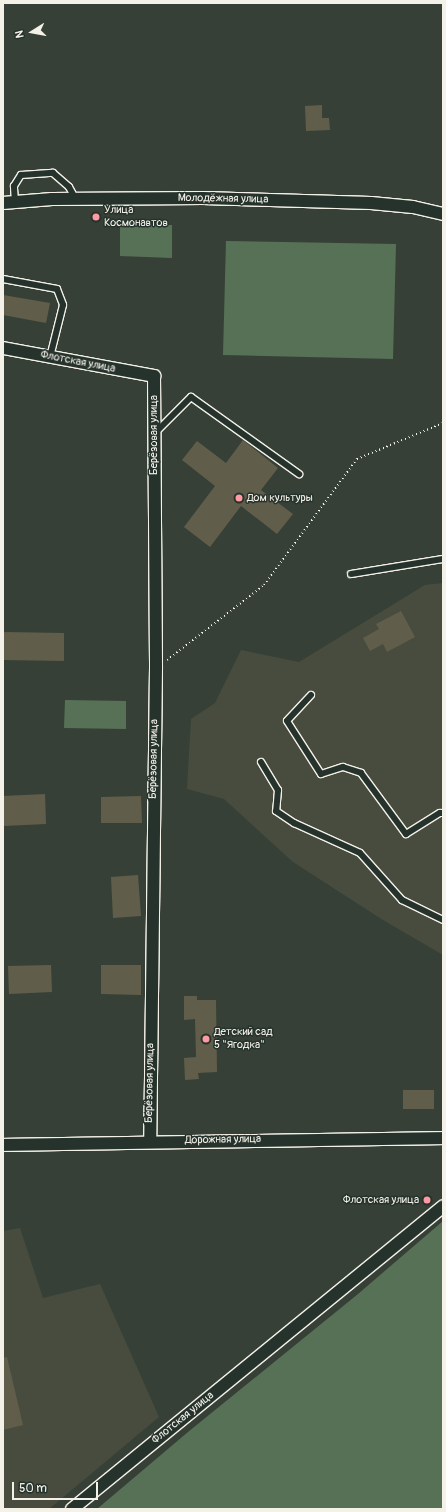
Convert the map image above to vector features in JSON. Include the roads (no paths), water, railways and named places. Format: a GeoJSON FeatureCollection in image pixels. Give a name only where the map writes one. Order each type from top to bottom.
{"type":"FeatureCollection","features":[{"type":"Feature","properties":{"kind":"street","name":"Молодёжная улица"},"geometry":{"type":"LineString","coordinates":[[9,203],[75,198],[203,198],[371,203],[413,208],[443,214]]}},
{"type":"Feature","properties":{"kind":"street","name":"Флотская улица"},"geometry":{"type":"LineString","coordinates":[[3,348],[154,376]]}},
{"type":"Feature","properties":{"kind":"street","name":"Берёзовая улица"},"geometry":{"type":"LineString","coordinates":[[150,1141],[156,668],[154,376]]}},
{"type":"Feature","properties":{"kind":"street","name":"Дорожная улица"},"geometry":{"type":"LineString","coordinates":[[3,1145],[150,1141],[443,1138]]}},
{"type":"Feature","properties":{"kind":"street","name":"Флотская улица"},"geometry":{"type":"LineString","coordinates":[[72,1509],[443,1206]]}},
{"type":"Feature","properties":{"kind":"lane"},"geometry":{"type":"LineString","coordinates":[[9,203],[14,186],[21,175],[53,173],[69,187],[75,198]]}},
{"type":"Feature","properties":{"kind":"lane"},"geometry":{"type":"LineString","coordinates":[[3,279],[57,289],[63,305],[50,357]]}},
{"type":"Feature","properties":{"kind":"lane"},"geometry":{"type":"LineString","coordinates":[[154,434],[191,397],[299,474]]}},
{"type":"Feature","properties":{"kind":"lane"},"geometry":{"type":"LineString","coordinates":[[351,574],[443,559]]}},
{"type":"Feature","properties":{"kind":"lane"},"geometry":{"type":"LineString","coordinates":[[311,695],[287,721],[320,774],[343,767],[361,773],[406,834],[440,813],[443,813]]}},
{"type":"Feature","properties":{"kind":"lane"},"geometry":{"type":"LineString","coordinates":[[261,762],[278,790],[276,811],[294,823],[360,853],[402,900],[443,920]]}},
{"type":"Feature","properties":{"kind":"place","name":"Улица Космонавтов"},"geometry":{"type":"Point","coordinates":[96,217]}},
{"type":"Feature","properties":{"kind":"place","name":"Дом культуры"},"geometry":{"type":"Point","coordinates":[239,498]}},
{"type":"Feature","properties":{"kind":"place","name":"Детский сад 5 \"Ягодка\""},"geometry":{"type":"Point","coordinates":[206,1039]}},
{"type":"Feature","properties":{"kind":"place","name":"Флотская улица"},"geometry":{"type":"Point","coordinates":[427,1200]}}]}
